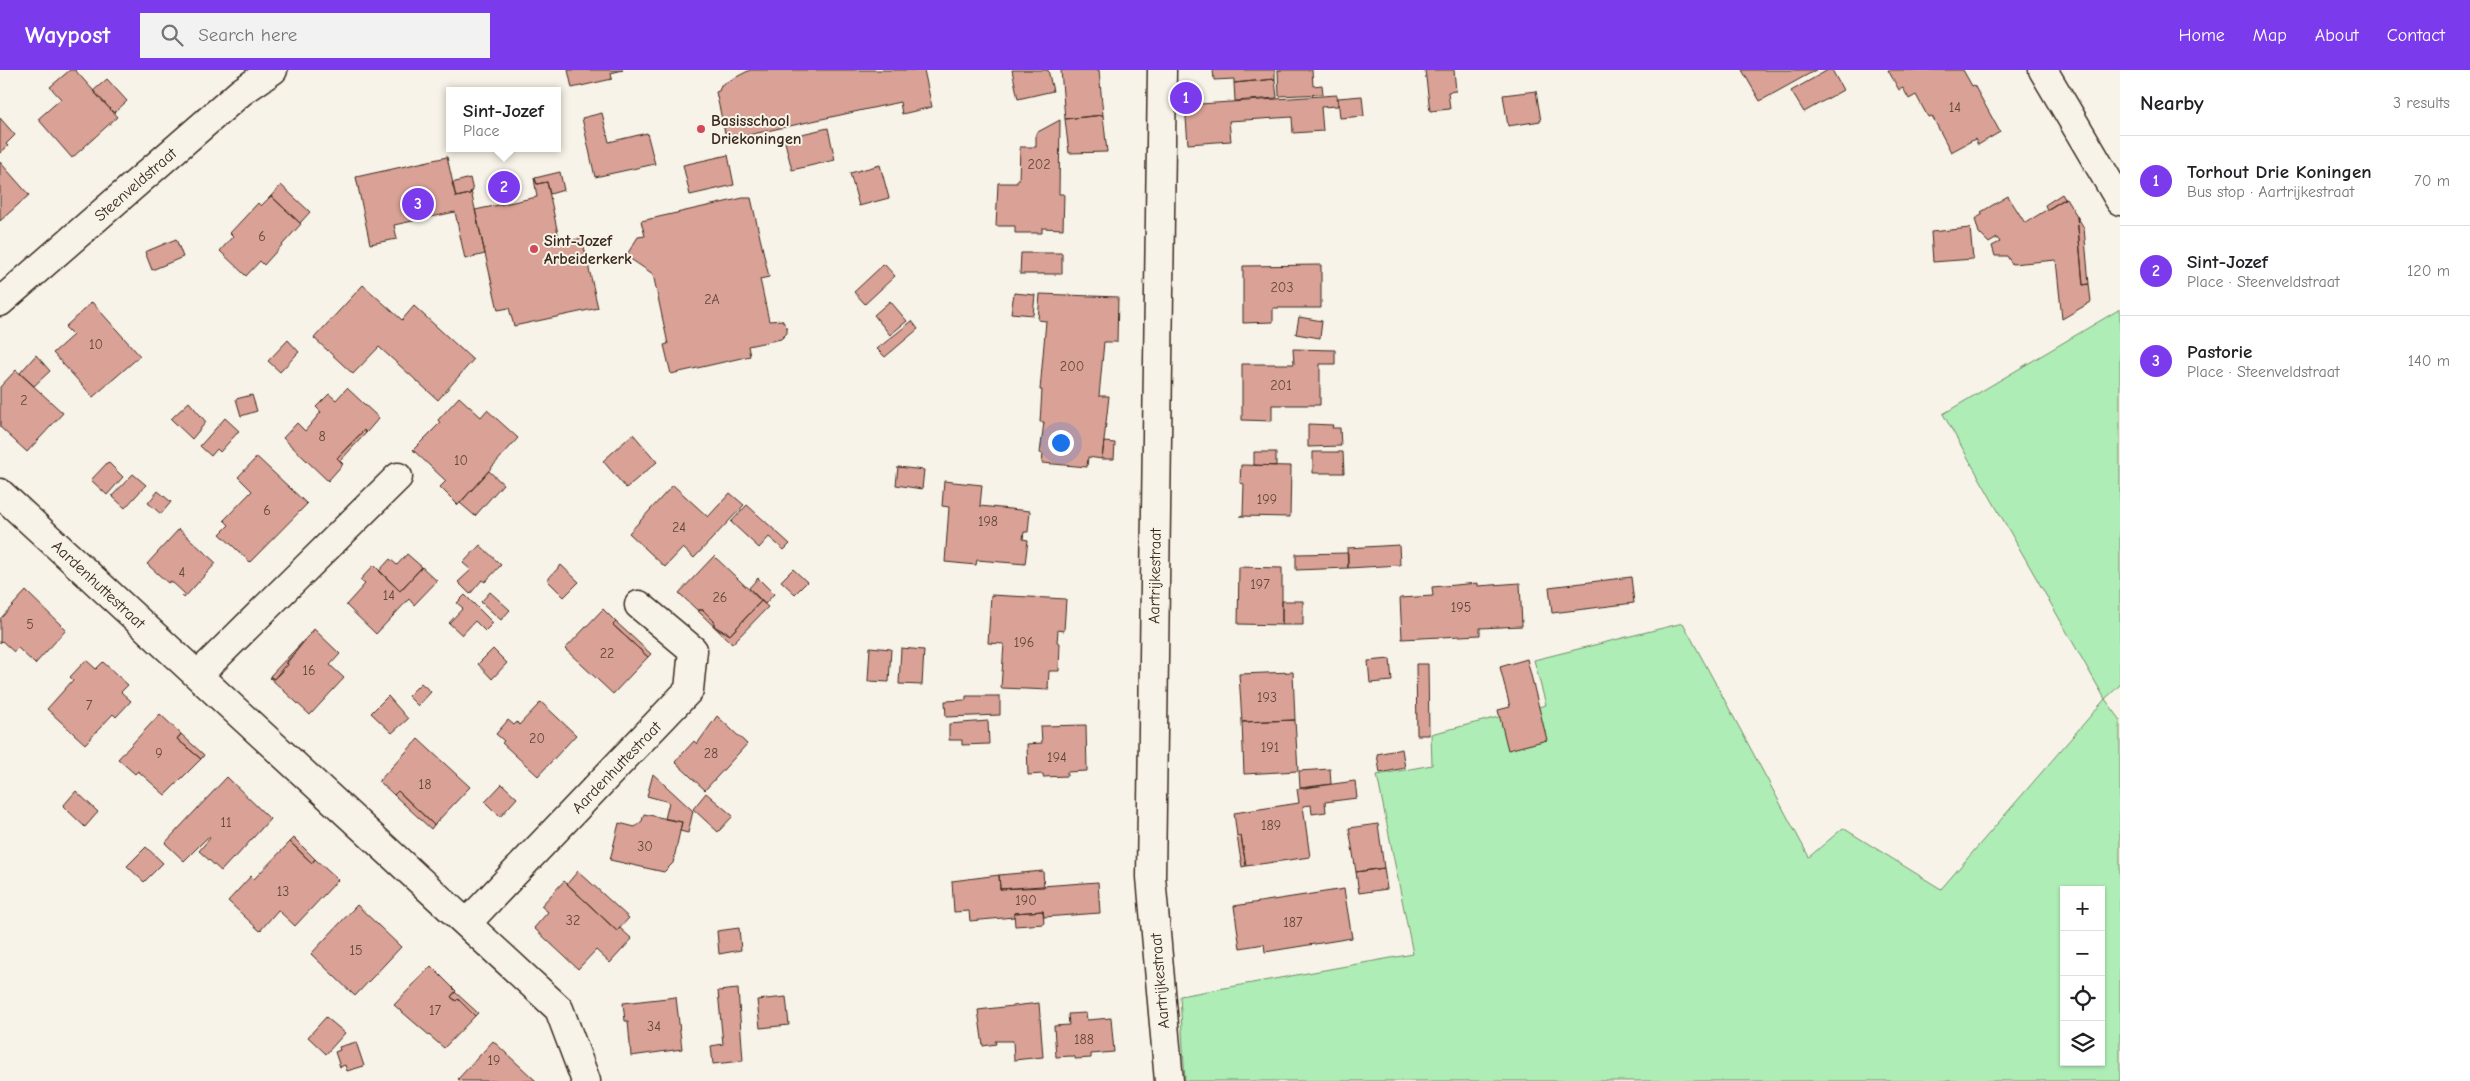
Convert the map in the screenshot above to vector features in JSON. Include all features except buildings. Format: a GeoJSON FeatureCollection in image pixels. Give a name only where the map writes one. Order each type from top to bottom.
{"type":"FeatureCollection","features":[{"type":"Feature","properties":{"kind":"street","name":"Steenveldstraat"},"geometry":{"type":"LineString","coordinates":[[0,302],[240,92],[273,70]]}},
{"type":"Feature","properties":{"kind":"street","name":"Aartrijkestraat"},"geometry":{"type":"LineString","coordinates":[[1162,70],[1150,877],[1169,1081]]}},
{"type":"Feature","properties":{"kind":"street"},"geometry":{"type":"LineString","coordinates":[[2043,70],[2120,201]]}},
{"type":"Feature","properties":{"kind":"street"},"geometry":{"type":"LineString","coordinates":[[198,675],[398,477]]}},
{"type":"Feature","properties":{"kind":"street","name":"Aardenhuttestraat"},"geometry":{"type":"LineString","coordinates":[[0,493],[559,1009],[586,1081]]}},
{"type":"Feature","properties":{"kind":"street","name":"Aardenhuttestraat"},"geometry":{"type":"LineString","coordinates":[[467,923],[689,690],[693,650],[640,605]]}},
{"type":"Feature","properties":{"kind":"green space"},"geometry":{"type":"Polygon","coordinates":[[[2120,309],[2120,685],[2105,699],[1943,414],[2120,309]]]}},
{"type":"Feature","properties":{"kind":"green space"},"geometry":{"type":"Polygon","coordinates":[[[1683,623],[1809,857],[1843,828],[1941,889],[2105,699],[2120,719],[2120,1081],[1185,1081],[1180,996],[1413,954],[1377,775],[1432,765],[1431,734],[1546,705],[1534,660],[1683,623]]]}},
{"type":"Feature","properties":{"kind":"place","name":"Torhout Drie Koningen"},"geometry":{"type":"Point","coordinates":[1186,98]}},
{"type":"Feature","properties":{"kind":"place","name":"Basisschool Driekoningen"},"geometry":{"type":"Point","coordinates":[701,129]}},
{"type":"Feature","properties":{"kind":"place","name":"Sint-Jozef"},"geometry":{"type":"Point","coordinates":[504,187]}},
{"type":"Feature","properties":{"kind":"place","name":"Pastorie"},"geometry":{"type":"Point","coordinates":[418,204]}},
{"type":"Feature","properties":{"kind":"place","name":"Sint-Jozef Arbeiderkerk"},"geometry":{"type":"Point","coordinates":[534,249]}}]}
